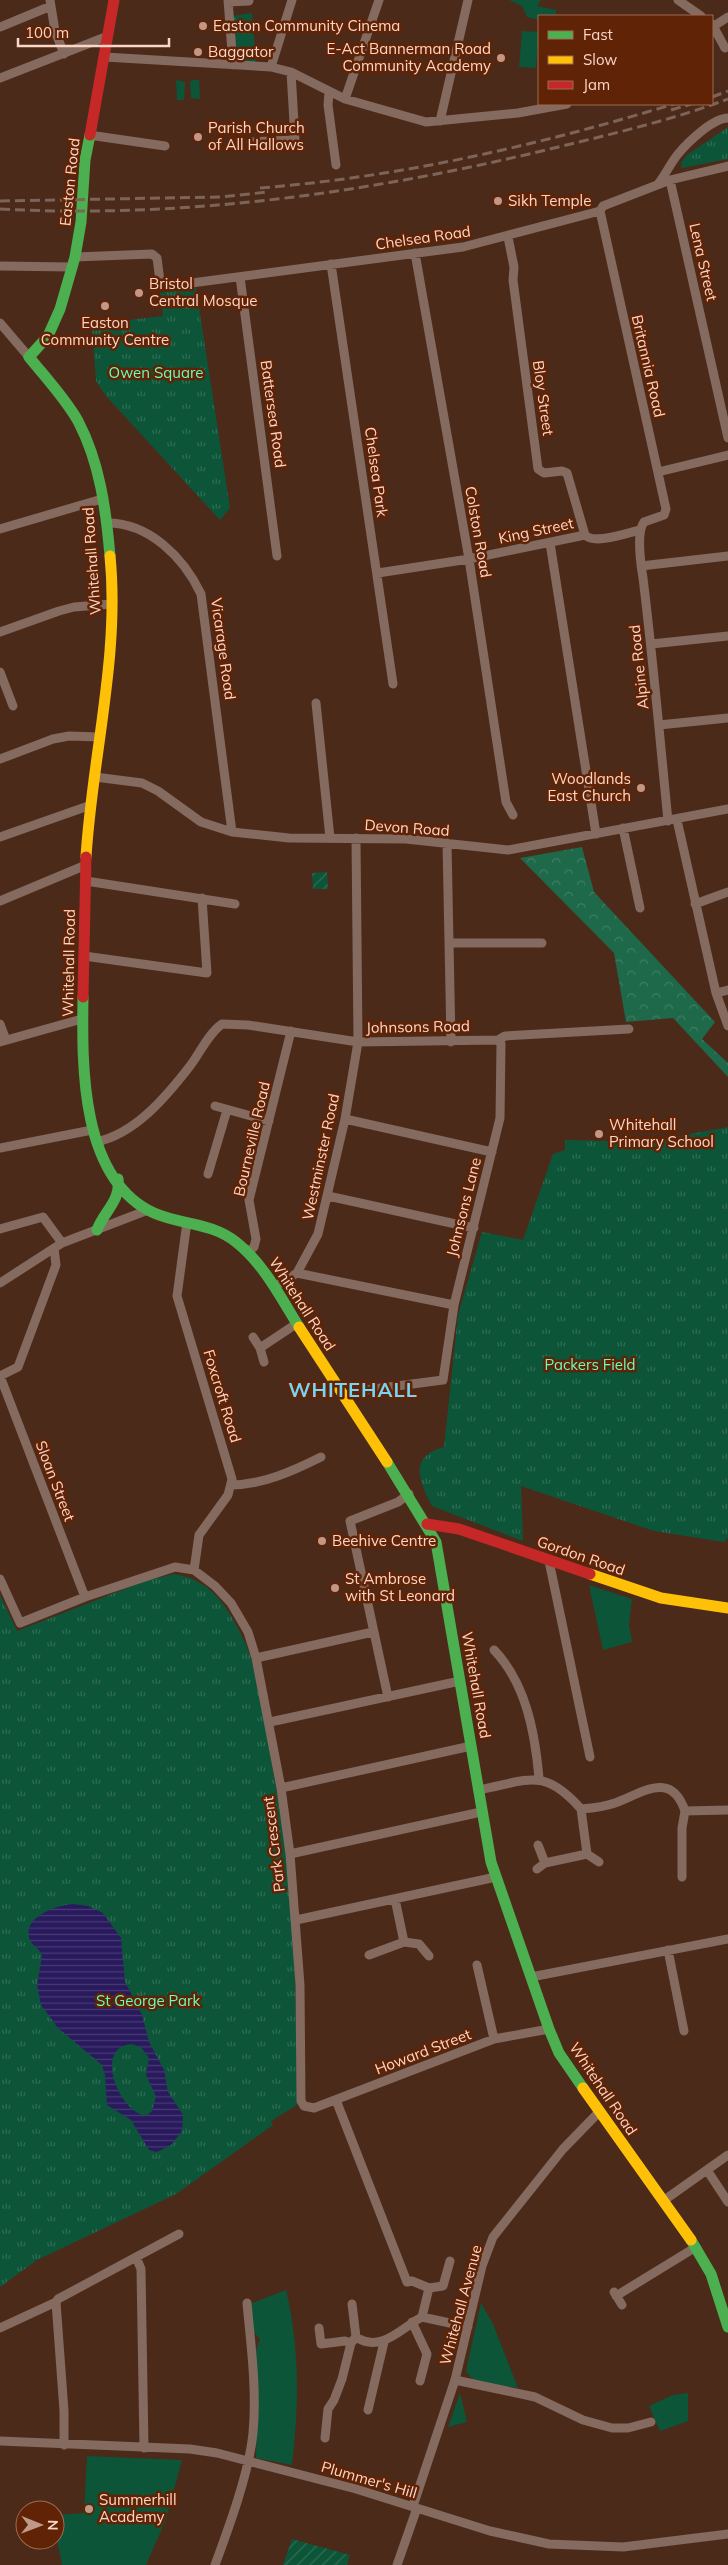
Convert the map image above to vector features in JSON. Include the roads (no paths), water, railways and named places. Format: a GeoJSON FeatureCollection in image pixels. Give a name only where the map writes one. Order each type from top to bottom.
{"type":"FeatureCollection","features":[{"type":"Feature","properties":{"kind":"main road","name":"Easton Road"},"geometry":{"type":"LineString","coordinates":[[29,357],[48,336],[60,308],[73,262],[81,222],[83,177],[89,135],[105,57],[114,0]]}},
{"type":"Feature","properties":{"kind":"main road","name":"Whitehall Road"},"geometry":{"type":"LineString","coordinates":[[29,357],[78,421],[96,466],[106,523],[111,604],[108,677],[91,805],[86,865],[82,1019],[84,1068],[92,1130],[96,1142],[118,1179],[132,1198],[148,1210],[214,1228],[248,1252],[274,1287],[296,1324],[427,1524],[436,1542],[481,1812],[496,1877],[549,2029],[560,2053],[599,2112],[696,2247],[711,2274],[728,2327]]}},
{"type":"Feature","properties":{"kind":"main road"},"geometry":{"type":"LineString","coordinates":[[97,1230],[105,1213],[114,1206],[118,1199],[118,1179]]}},
{"type":"Feature","properties":{"kind":"main road","name":"Gordon Road"},"geometry":{"type":"LineString","coordinates":[[427,1524],[444,1525],[459,1529],[661,1598],[728,1608]]}},
{"type":"Feature","properties":{"kind":"street"},"geometry":{"type":"LineString","coordinates":[[271,67],[292,0]]}},
{"type":"Feature","properties":{"kind":"street"},"geometry":{"type":"LineString","coordinates":[[345,99],[379,0]]}},
{"type":"Feature","properties":{"kind":"street"},"geometry":{"type":"LineString","coordinates":[[440,121],[468,0]]}},
{"type":"Feature","properties":{"kind":"street"},"geometry":{"type":"LineString","coordinates":[[678,0],[700,15]]}},
{"type":"Feature","properties":{"kind":"street"},"geometry":{"type":"LineString","coordinates":[[233,65],[228,1],[249,1]]}},
{"type":"Feature","properties":{"kind":"street"},"geometry":{"type":"LineString","coordinates":[[0,27],[51,3],[55,31],[64,54]]}},
{"type":"Feature","properties":{"kind":"street"},"geometry":{"type":"LineString","coordinates":[[725,48],[713,25],[728,17]]}},
{"type":"Feature","properties":{"kind":"street"},"geometry":{"type":"LineString","coordinates":[[0,78],[108,36]]}},
{"type":"Feature","properties":{"kind":"street"},"geometry":{"type":"LineString","coordinates":[[105,57],[271,67],[291,72],[345,99],[424,121],[518,114],[562,105]]}},
{"type":"Feature","properties":{"kind":"street"},"geometry":{"type":"LineString","coordinates":[[251,142],[295,140],[291,72]]}},
{"type":"Feature","properties":{"kind":"street"},"geometry":{"type":"LineString","coordinates":[[329,92],[328,105],[336,165]]}},
{"type":"Feature","properties":{"kind":"street"},"geometry":{"type":"LineString","coordinates":[[669,176],[674,159],[712,123],[721,118],[728,118]]}},
{"type":"Feature","properties":{"kind":"street"},"geometry":{"type":"LineString","coordinates":[[89,135],[165,146]]}},
{"type":"Feature","properties":{"kind":"street"},"geometry":{"type":"LineString","coordinates":[[674,159],[676,174],[683,177]]}},
{"type":"Feature","properties":{"kind":"street","name":"Chelsea Road"},"geometry":{"type":"LineString","coordinates":[[73,262],[149,254],[157,258],[162,283],[169,286],[462,247],[508,237],[600,211],[603,206],[656,186],[669,176],[683,177],[728,166]]}},
{"type":"Feature","properties":{"kind":"street","name":"Lena Street"},"geometry":{"type":"LineString","coordinates":[[669,176],[728,438]]}},
{"type":"Feature","properties":{"kind":"street","name":"Britannia Road"},"geometry":{"type":"LineString","coordinates":[[600,211],[666,512],[661,517],[644,522],[640,530]]}},
{"type":"Feature","properties":{"kind":"street","name":"Bloy Street"},"geometry":{"type":"LineString","coordinates":[[508,237],[514,267],[513,280],[538,469],[544,473],[562,471],[568,474],[586,535]]}},
{"type":"Feature","properties":{"kind":"street","name":"Colston Road"},"geometry":{"type":"LineString","coordinates":[[415,253],[469,560],[506,802],[513,815]]}},
{"type":"Feature","properties":{"kind":"street"},"geometry":{"type":"LineString","coordinates":[[0,266],[73,262]]}},
{"type":"Feature","properties":{"kind":"street","name":"Chelsea Park"},"geometry":{"type":"LineString","coordinates":[[331,264],[393,684]]}},
{"type":"Feature","properties":{"kind":"street","name":"Battersea Road"},"geometry":{"type":"LineString","coordinates":[[240,277],[277,556]]}},
{"type":"Feature","properties":{"kind":"street","name":"Whitehall Road"},"geometry":{"type":"LineString","coordinates":[[0,323],[29,357]]}},
{"type":"Feature","properties":{"kind":"street"},"geometry":{"type":"LineString","coordinates":[[658,472],[728,455]]}},
{"type":"Feature","properties":{"kind":"street"},"geometry":{"type":"LineString","coordinates":[[0,529],[102,499]]}},
{"type":"Feature","properties":{"kind":"street","name":"Vicarage Road"},"geometry":{"type":"LineString","coordinates":[[106,523],[128,524],[154,538],[185,568],[201,594],[232,832]]}},
{"type":"Feature","properties":{"kind":"street","name":"King Street"},"geometry":{"type":"LineString","coordinates":[[378,573],[469,560],[586,535],[590,539],[600,539],[640,530]]}},
{"type":"Feature","properties":{"kind":"street","name":"Alpine Road"},"geometry":{"type":"LineString","coordinates":[[640,530],[641,566],[652,644],[659,725],[673,821],[716,993],[728,1026]]}},
{"type":"Feature","properties":{"kind":"street"},"geometry":{"type":"LineString","coordinates":[[550,543],[596,834]]}},
{"type":"Feature","properties":{"kind":"street"},"geometry":{"type":"LineString","coordinates":[[641,566],[728,556]]}},
{"type":"Feature","properties":{"kind":"street"},"geometry":{"type":"LineString","coordinates":[[0,632],[67,609],[111,604]]}},
{"type":"Feature","properties":{"kind":"street"},"geometry":{"type":"LineString","coordinates":[[652,644],[728,636]]}},
{"type":"Feature","properties":{"kind":"street"},"geometry":{"type":"LineString","coordinates":[[0,672],[14,706]]}},
{"type":"Feature","properties":{"kind":"street"},"geometry":{"type":"LineString","coordinates":[[316,703],[330,838]]}},
{"type":"Feature","properties":{"kind":"street"},"geometry":{"type":"LineString","coordinates":[[659,725],[728,718]]}},
{"type":"Feature","properties":{"kind":"street"},"geometry":{"type":"LineString","coordinates":[[0,759],[53,739],[69,736],[100,737]]}},
{"type":"Feature","properties":{"kind":"street","name":"Devon Road"},"geometry":{"type":"LineString","coordinates":[[95,777],[142,784],[158,791],[201,822],[232,832],[289,838],[406,839],[508,850],[623,828],[673,821],[728,809]]}},
{"type":"Feature","properties":{"kind":"street"},"geometry":{"type":"LineString","coordinates":[[0,836],[91,805]]}},
{"type":"Feature","properties":{"kind":"street"},"geometry":{"type":"LineString","coordinates":[[623,828],[641,894],[640,908]]}},
{"type":"Feature","properties":{"kind":"street","name":"Westminster Road"},"geometry":{"type":"LineString","coordinates":[[297,1273],[318,1234],[345,1119],[358,1042],[356,838]]}},
{"type":"Feature","properties":{"kind":"street"},"geometry":{"type":"LineString","coordinates":[[447,844],[451,1042]]}},
{"type":"Feature","properties":{"kind":"street"},"geometry":{"type":"LineString","coordinates":[[0,901],[86,865]]}},
{"type":"Feature","properties":{"kind":"street"},"geometry":{"type":"LineString","coordinates":[[86,881],[235,904]]}},
{"type":"Feature","properties":{"kind":"street"},"geometry":{"type":"LineString","coordinates":[[695,904],[728,892]]}},
{"type":"Feature","properties":{"kind":"street"},"geometry":{"type":"LineString","coordinates":[[84,956],[206,973],[202,898]]}},
{"type":"Feature","properties":{"kind":"street"},"geometry":{"type":"LineString","coordinates":[[450,943],[542,943]]}},
{"type":"Feature","properties":{"kind":"street"},"geometry":{"type":"LineString","coordinates":[[716,993],[728,990]]}},
{"type":"Feature","properties":{"kind":"street"},"geometry":{"type":"LineString","coordinates":[[0,1024],[3,1041],[82,1019]]}},
{"type":"Feature","properties":{"kind":"street","name":"Johnsons Road"},"geometry":{"type":"LineString","coordinates":[[96,1142],[123,1131],[141,1119],[189,1067],[211,1035],[224,1024],[291,1031],[358,1042],[498,1040],[505,1036],[630,1029]]}},
{"type":"Feature","properties":{"kind":"street","name":"Bourneville Road"},"geometry":{"type":"LineString","coordinates":[[248,1252],[254,1246],[256,1239],[249,1200],[291,1031]]}},
{"type":"Feature","properties":{"kind":"street","name":"Johnsons Lane"},"geometry":{"type":"LineString","coordinates":[[345,1399],[358,1391],[443,1380],[454,1305],[474,1228],[500,1113],[501,1044],[498,1040]]}},
{"type":"Feature","properties":{"kind":"street"},"geometry":{"type":"LineString","coordinates":[[215,1106],[269,1121]]}},
{"type":"Feature","properties":{"kind":"street"},"geometry":{"type":"LineString","coordinates":[[208,1174],[228,1110]]}},
{"type":"Feature","properties":{"kind":"street"},"geometry":{"type":"LineString","coordinates":[[345,1119],[492,1152]]}},
{"type":"Feature","properties":{"kind":"street"},"geometry":{"type":"LineString","coordinates":[[0,1148],[92,1130]]}},
{"type":"Feature","properties":{"kind":"street"},"geometry":{"type":"LineString","coordinates":[[328,1196],[474,1228]]}},
{"type":"Feature","properties":{"kind":"street"},"geometry":{"type":"LineString","coordinates":[[0,1283],[58,1246],[148,1210]]}},
{"type":"Feature","properties":{"kind":"street"},"geometry":{"type":"LineString","coordinates":[[0,1229],[43,1217],[58,1246],[56,1265],[18,1367],[0,1376]]}},
{"type":"Feature","properties":{"kind":"street","name":"Foxcroft Road"},"geometry":{"type":"LineString","coordinates":[[187,1222],[177,1296],[230,1468],[232,1485]]}},
{"type":"Feature","properties":{"kind":"street"},"geometry":{"type":"LineString","coordinates":[[274,1287],[297,1273],[454,1305]]}},
{"type":"Feature","properties":{"kind":"street"},"geometry":{"type":"LineString","coordinates":[[260,1348],[296,1324]]}},
{"type":"Feature","properties":{"kind":"street"},"geometry":{"type":"LineString","coordinates":[[253,1337],[260,1348],[264,1362]]}},
{"type":"Feature","properties":{"kind":"street","name":"Sloan Street"},"geometry":{"type":"LineString","coordinates":[[0,1376],[85,1596]]}},
{"type":"Feature","properties":{"kind":"street"},"geometry":{"type":"LineString","coordinates":[[0,1579],[20,1623],[85,1596],[175,1567],[194,1570],[199,1535],[228,1495],[232,1485],[252,1483],[273,1477],[320,1457]]}},
{"type":"Feature","properties":{"kind":"street"},"geometry":{"type":"LineString","coordinates":[[388,1697],[350,1521],[398,1502],[409,1494]]}},
{"type":"Feature","properties":{"kind":"street"},"geometry":{"type":"LineString","coordinates":[[549,1561],[590,1757]]}},
{"type":"Feature","properties":{"kind":"street","name":"Park Crescent"},"geometry":{"type":"LineString","coordinates":[[194,1570],[215,1586],[231,1603],[244,1625],[256,1658],[270,1722],[290,1854],[296,1920],[300,1985],[300,2101],[310,2108]]}},
{"type":"Feature","properties":{"kind":"street"},"geometry":{"type":"LineString","coordinates":[[256,1658],[373,1629]]}},
{"type":"Feature","properties":{"kind":"street"},"geometry":{"type":"LineString","coordinates":[[494,1650],[504,1661],[525,1702],[536,1742],[539,1778]]}},
{"type":"Feature","properties":{"kind":"street"},"geometry":{"type":"LineString","coordinates":[[270,1722],[460,1681]]}},
{"type":"Feature","properties":{"kind":"street"},"geometry":{"type":"LineString","coordinates":[[281,1788],[471,1746]]}},
{"type":"Feature","properties":{"kind":"street"},"geometry":{"type":"LineString","coordinates":[[478,1790],[539,1778],[556,1786],[581,1809],[587,1854]]}},
{"type":"Feature","properties":{"kind":"street"},"geometry":{"type":"LineString","coordinates":[[581,1809],[597,1808],[616,1803],[634,1793],[653,1788],[673,1791],[678,1796],[685,1810],[682,1828],[682,1877]]}},
{"type":"Feature","properties":{"kind":"street"},"geometry":{"type":"LineString","coordinates":[[685,1810],[728,1810]]}},
{"type":"Feature","properties":{"kind":"street"},"geometry":{"type":"LineString","coordinates":[[290,1854],[481,1812]]}},
{"type":"Feature","properties":{"kind":"street"},"geometry":{"type":"LineString","coordinates":[[538,1845],[545,1863]]}},
{"type":"Feature","properties":{"kind":"street"},"geometry":{"type":"LineString","coordinates":[[537,1869],[545,1863],[587,1854],[599,1862]]}},
{"type":"Feature","properties":{"kind":"street"},"geometry":{"type":"LineString","coordinates":[[681,1863],[692,1862]]}},
{"type":"Feature","properties":{"kind":"street"},"geometry":{"type":"LineString","coordinates":[[296,1920],[496,1877]]}},
{"type":"Feature","properties":{"kind":"street"},"geometry":{"type":"LineString","coordinates":[[395,1898],[404,1942]]}},
{"type":"Feature","properties":{"kind":"street"},"geometry":{"type":"LineString","coordinates":[[531,1977],[728,1939]]}},
{"type":"Feature","properties":{"kind":"street"},"geometry":{"type":"LineString","coordinates":[[369,1954],[404,1942],[419,1944],[429,1956]]}},
{"type":"Feature","properties":{"kind":"street"},"geometry":{"type":"LineString","coordinates":[[668,1950],[684,2031]]}},
{"type":"Feature","properties":{"kind":"street"},"geometry":{"type":"LineString","coordinates":[[477,1965],[494,2039]]}},
{"type":"Feature","properties":{"kind":"street","name":"Howard Street"},"geometry":{"type":"LineString","coordinates":[[310,2108],[336,2100],[494,2039],[549,2029]]}},
{"type":"Feature","properties":{"kind":"street"},"geometry":{"type":"LineString","coordinates":[[336,2100],[407,2282],[412,2281],[429,2288],[443,2286],[450,2261]]}},
{"type":"Feature","properties":{"kind":"street","name":"Whitehall Avenue"},"geometry":{"type":"LineString","coordinates":[[397,2565],[455,2380],[482,2266],[493,2237],[563,2149],[599,2112]]}},
{"type":"Feature","properties":{"kind":"street"},"geometry":{"type":"LineString","coordinates":[[663,2201],[728,2155]]}},
{"type":"Feature","properties":{"kind":"street"},"geometry":{"type":"LineString","coordinates":[[707,2170],[728,2202]]}},
{"type":"Feature","properties":{"kind":"street"},"geometry":{"type":"LineString","coordinates":[[0,2328],[56,2302],[58,2298],[179,2234]]}},
{"type":"Feature","properties":{"kind":"street"},"geometry":{"type":"LineString","coordinates":[[622,2305],[615,2294],[696,2247]]}},
{"type":"Feature","properties":{"kind":"street"},"geometry":{"type":"LineString","coordinates":[[136,2257],[141,2270],[144,2448]]}},
{"type":"Feature","properties":{"kind":"street"},"geometry":{"type":"LineString","coordinates":[[422,2317],[429,2288]]}},
{"type":"Feature","properties":{"kind":"street"},"geometry":{"type":"LineString","coordinates":[[56,2302],[64,2411],[64,2445]]}},
{"type":"Feature","properties":{"kind":"street"},"geometry":{"type":"LineString","coordinates":[[215,2565],[248,2461],[253,2432],[254,2388],[246,2303]]}},
{"type":"Feature","properties":{"kind":"street"},"geometry":{"type":"LineString","coordinates":[[325,2438],[328,2408],[334,2400],[354,2340],[352,2304]]}},
{"type":"Feature","properties":{"kind":"street"},"geometry":{"type":"LineString","coordinates":[[368,2410],[384,2342],[422,2317],[468,2327]]}},
{"type":"Feature","properties":{"kind":"street"},"geometry":{"type":"LineString","coordinates":[[412,2322],[427,2354],[420,2381]]}},
{"type":"Feature","properties":{"kind":"street"},"geometry":{"type":"LineString","coordinates":[[319,2328],[322,2344],[360,2339],[384,2342]]}},
{"type":"Feature","properties":{"kind":"street"},"geometry":{"type":"LineString","coordinates":[[455,2380],[535,2397],[583,2420],[612,2428],[628,2428],[651,2422]]}},
{"type":"Feature","properties":{"kind":"street","name":"Plummer's Hill"},"geometry":{"type":"LineString","coordinates":[[0,2442],[190,2449],[248,2461],[356,2488],[513,2537],[572,2547],[623,2547],[728,2534]]}},
{"type":"Feature","properties":{"kind":"railway"},"geometry":{"type":"LineString","coordinates":[[713,97],[728,91]]}},
{"type":"Feature","properties":{"kind":"railway"},"geometry":{"type":"LineString","coordinates":[[713,105],[728,99]]}},
{"type":"Feature","properties":{"kind":"railway"},"geometry":{"type":"LineString","coordinates":[[260,188],[365,176],[469,157],[572,133],[671,105]]}},
{"type":"Feature","properties":{"kind":"railway"},"geometry":{"type":"LineString","coordinates":[[671,110],[688,105]]}},
{"type":"Feature","properties":{"kind":"railway"},"geometry":{"type":"LineString","coordinates":[[0,209],[70,211],[210,206],[349,189],[418,178],[486,164],[620,132],[712,105]]}},
{"type":"Feature","properties":{"kind":"railway"},"geometry":{"type":"LineString","coordinates":[[0,201],[220,197],[268,192]]}},
{"type":"Feature","properties":{"kind":"place","name":"Easton Community Cinema"},"geometry":{"type":"Point","coordinates":[203,26]}},
{"type":"Feature","properties":{"kind":"place","name":"Baggator"},"geometry":{"type":"Point","coordinates":[198,52]}},
{"type":"Feature","properties":{"kind":"place","name":"E-Act Bannerman Road Community Academy"},"geometry":{"type":"Point","coordinates":[501,58]}},
{"type":"Feature","properties":{"kind":"place","name":"Parish Church of All Hallows"},"geometry":{"type":"Point","coordinates":[198,137]}},
{"type":"Feature","properties":{"kind":"place","name":"Sikh Temple"},"geometry":{"type":"Point","coordinates":[498,201]}},
{"type":"Feature","properties":{"kind":"place","name":"Bristol Central Mosque"},"geometry":{"type":"Point","coordinates":[139,293]}},
{"type":"Feature","properties":{"kind":"place","name":"Easton Community Centre"},"geometry":{"type":"Point","coordinates":[105,306]}},
{"type":"Feature","properties":{"kind":"place","name":"Woodlands East Church"},"geometry":{"type":"Point","coordinates":[641,788]}},
{"type":"Feature","properties":{"kind":"place","name":"Whitehall Primary School"},"geometry":{"type":"Point","coordinates":[599,1134]}},
{"type":"Feature","properties":{"kind":"place","name":"Beehive Centre"},"geometry":{"type":"Point","coordinates":[322,1541]}},
{"type":"Feature","properties":{"kind":"place","name":"St Ambrose with St Leonard"},"geometry":{"type":"Point","coordinates":[335,1588]}},
{"type":"Feature","properties":{"kind":"place","name":"Summerhill Academy"},"geometry":{"type":"Point","coordinates":[89,2509]}},
{"type":"Feature","properties":{"kind":"district","name":"WHITEHALL"},"geometry":{"type":"Point","coordinates":[353,1390]}},
{"type":"Feature","properties":{"kind":"park label","name":"Owen Square"},"geometry":{"type":"Point","coordinates":[156,373]}},
{"type":"Feature","properties":{"kind":"park label","name":"Packers Field"},"geometry":{"type":"Point","coordinates":[590,1365]}},
{"type":"Feature","properties":{"kind":"park label","name":"St George Park"},"geometry":{"type":"Point","coordinates":[148,2001]}}]}
